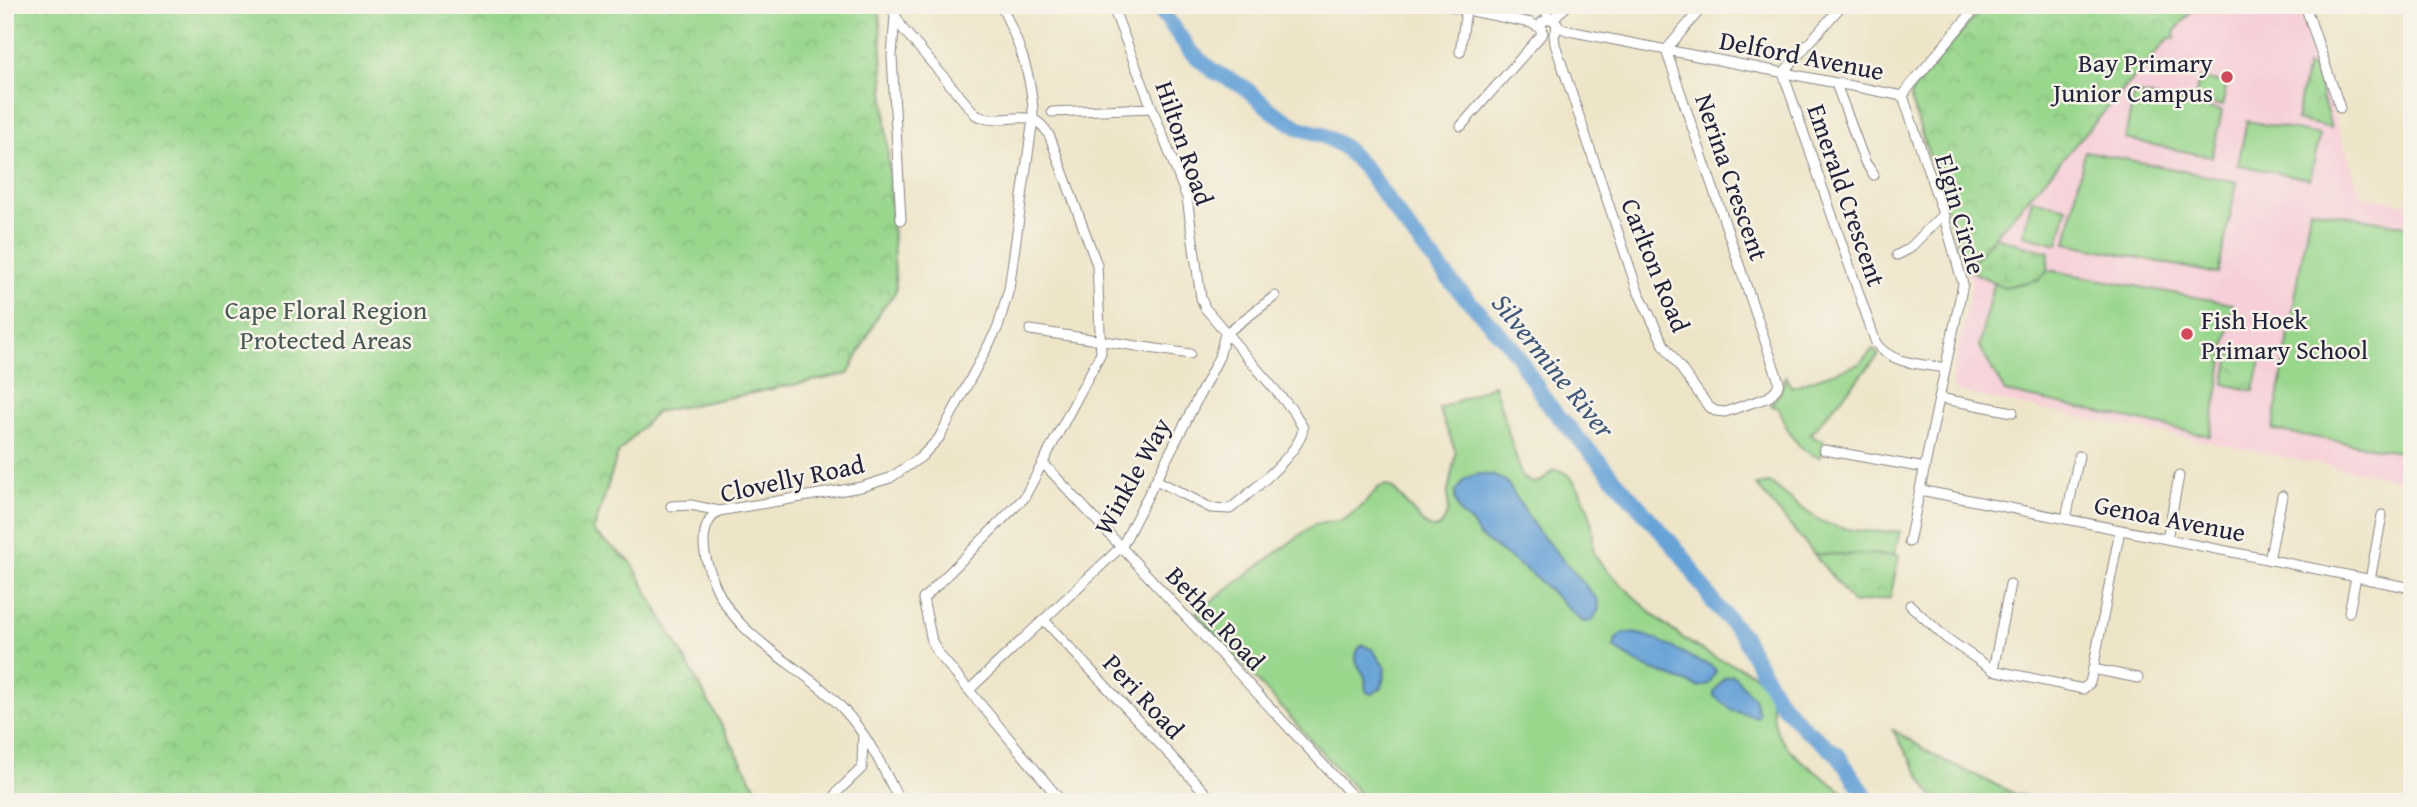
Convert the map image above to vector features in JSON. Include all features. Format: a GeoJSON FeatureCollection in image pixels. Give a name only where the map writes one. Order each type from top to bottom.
{"type":"FeatureCollection","features":[{"type":"Feature","properties":{"kind":"street"},"geometry":{"type":"LineString","coordinates":[[890,5],[903,29],[976,115],[988,119],[1032,119],[1044,125],[1096,259],[1102,342],[1100,356],[1044,464],[1019,505],[923,599],[933,646],[1062,802]]}},
{"type":"Feature","properties":{"kind":"street","name":"Clovelly Road"},"geometry":{"type":"LineString","coordinates":[[900,802],[873,749],[833,699],[768,649],[731,614],[715,587],[704,547],[708,523],[719,511],[861,487],[890,478],[915,462],[939,439],[998,327],[1009,289],[1033,103],[1029,79],[1015,33],[1001,5]]}},
{"type":"Feature","properties":{"kind":"street","name":"Hilton Road"},"geometry":{"type":"LineString","coordinates":[[1112,5],[1187,198],[1201,298],[1210,316],[1300,420],[1303,428],[1301,439],[1291,453],[1230,509],[1212,508],[1156,480]]}},
{"type":"Feature","properties":{"kind":"street"},"geometry":{"type":"LineString","coordinates":[[1461,126],[1568,5]]}},
{"type":"Feature","properties":{"kind":"street"},"geometry":{"type":"LineString","coordinates":[[1666,50],[1704,5]]}},
{"type":"Feature","properties":{"kind":"street"},"geometry":{"type":"LineString","coordinates":[[1783,73],[1842,5]]}},
{"type":"Feature","properties":{"kind":"street"},"geometry":{"type":"LineString","coordinates":[[1903,96],[1978,5]]}},
{"type":"Feature","properties":{"kind":"street"},"geometry":{"type":"LineString","coordinates":[[2305,5],[2340,108]]}},
{"type":"Feature","properties":{"kind":"street","name":"Delford Avenue"},"geometry":{"type":"LineString","coordinates":[[1452,7],[1903,96]]}},
{"type":"Feature","properties":{"kind":"street","name":"Carlton Road"},"geometry":{"type":"LineString","coordinates":[[1542,7],[1634,281],[1664,345],[1708,406],[1715,411],[1725,412],[1769,397],[1777,388],[1777,374]]}},
{"type":"Feature","properties":{"kind":"street"},"geometry":{"type":"LineString","coordinates":[[1460,52],[1466,10]]}},
{"type":"Feature","properties":{"kind":"street"},"geometry":{"type":"LineString","coordinates":[[895,15],[892,56],[901,220]]}},
{"type":"Feature","properties":{"kind":"street","name":"Nerina Crescent"},"geometry":{"type":"LineString","coordinates":[[1666,50],[1777,374]]}},
{"type":"Feature","properties":{"kind":"street","name":"Emerald Crescent"},"geometry":{"type":"LineString","coordinates":[[1783,73],[1875,343],[1892,357],[1945,368]]}},
{"type":"Feature","properties":{"kind":"street"},"geometry":{"type":"LineString","coordinates":[[1836,83],[1865,162],[1874,175]]}},
{"type":"Feature","properties":{"kind":"street","name":"Elgin Circle"},"geometry":{"type":"LineString","coordinates":[[1903,96],[1943,214],[1963,284],[1909,542]]}},
{"type":"Feature","properties":{"kind":"street"},"geometry":{"type":"LineString","coordinates":[[1052,112],[1152,108]]}},
{"type":"Feature","properties":{"kind":"street"},"geometry":{"type":"LineString","coordinates":[[1897,255],[1909,250],[1943,214]]}},
{"type":"Feature","properties":{"kind":"street"},"geometry":{"type":"LineString","coordinates":[[1225,334],[1275,296]]}},
{"type":"Feature","properties":{"kind":"street"},"geometry":{"type":"LineString","coordinates":[[1030,330],[1190,354]]}},
{"type":"Feature","properties":{"kind":"street","name":"Winkle Way"},"geometry":{"type":"LineString","coordinates":[[969,690],[1122,546],[1219,357],[1225,334]]}},
{"type":"Feature","properties":{"kind":"street"},"geometry":{"type":"LineString","coordinates":[[1939,398],[2013,412]]}},
{"type":"Feature","properties":{"kind":"street"},"geometry":{"type":"LineString","coordinates":[[1824,450],[1925,468]]}},
{"type":"Feature","properties":{"kind":"street"},"geometry":{"type":"LineString","coordinates":[[2066,519],[2079,456]]}},
{"type":"Feature","properties":{"kind":"street","name":"Bethel Road"},"geometry":{"type":"LineString","coordinates":[[1044,464],[1357,802]]}},
{"type":"Feature","properties":{"kind":"street"},"geometry":{"type":"LineString","coordinates":[[2167,539],[2179,476]]}},
{"type":"Feature","properties":{"kind":"street","name":"Genoa Avenue"},"geometry":{"type":"LineString","coordinates":[[1920,490],[2412,588]]}},
{"type":"Feature","properties":{"kind":"street"},"geometry":{"type":"LineString","coordinates":[[2269,560],[2282,496]]}},
{"type":"Feature","properties":{"kind":"street"},"geometry":{"type":"LineString","coordinates":[[671,506],[691,505],[719,511]]}},
{"type":"Feature","properties":{"kind":"street"},"geometry":{"type":"LineString","coordinates":[[2370,580],[2382,515]]}},
{"type":"Feature","properties":{"kind":"street"},"geometry":{"type":"LineString","coordinates":[[1910,605],[1946,638],[1993,670],[2083,689],[2090,683],[2120,530]]}},
{"type":"Feature","properties":{"kind":"street"},"geometry":{"type":"LineString","coordinates":[[2349,612],[2356,577]]}},
{"type":"Feature","properties":{"kind":"street"},"geometry":{"type":"LineString","coordinates":[[1993,670],[2010,584]]}},
{"type":"Feature","properties":{"kind":"street","name":"Peri Road"},"geometry":{"type":"LineString","coordinates":[[1044,620],[1214,802]]}},
{"type":"Feature","properties":{"kind":"street"},"geometry":{"type":"LineString","coordinates":[[2093,669],[2138,678]]}},
{"type":"Feature","properties":{"kind":"street"},"geometry":{"type":"LineString","coordinates":[[833,802],[837,792],[862,768],[863,734]]}},
{"type":"Feature","properties":{"kind":"shaded area","name":"Fish Hoek Primary School"},"geometry":{"type":"Polygon","coordinates":[[[2197,5],[2296,5],[2361,195],[2412,205],[2412,482],[2015,404],[1956,391],[1951,385],[1972,283],[1966,269],[2169,38],[2175,39],[2174,32],[2197,5]]]}},
{"type":"Feature","properties":{"kind":"green space","name":"Cape Floral Region Protected Areas"},"geometry":{"type":"Polygon","coordinates":[[[5,5],[879,5],[896,292],[881,310],[848,374],[656,412],[618,453],[593,532],[631,562],[764,802],[5,802],[5,5]]]}},
{"type":"Feature","properties":{"kind":"green space"},"geometry":{"type":"Polygon","coordinates":[[[1985,5],[2197,5],[2174,32],[2175,39],[2169,38],[1966,269],[1911,101],[1912,91],[1985,5]]]}},
{"type":"Feature","properties":{"kind":"green space"},"geometry":{"type":"Polygon","coordinates":[[[2307,66],[2314,67],[2331,128],[2296,120],[2307,66]]]}},
{"type":"Feature","properties":{"kind":"green space"},"geometry":{"type":"Polygon","coordinates":[[[2199,78],[2227,84],[2222,106],[2195,100],[2199,78]]]}},
{"type":"Feature","properties":{"kind":"green space"},"geometry":{"type":"Polygon","coordinates":[[[2134,93],[2222,111],[2212,157],[2125,139],[2134,93]]]}},
{"type":"Feature","properties":{"kind":"green space"},"geometry":{"type":"Polygon","coordinates":[[[2247,121],[2320,135],[2310,179],[2238,165],[2247,121]]]}},
{"type":"Feature","properties":{"kind":"green space"},"geometry":{"type":"Polygon","coordinates":[[[2085,151],[2237,182],[2218,274],[2066,243],[2085,151]]]}},
{"type":"Feature","properties":{"kind":"green space"},"geometry":{"type":"Polygon","coordinates":[[[2032,199],[2067,208],[2058,244],[2023,235],[2032,199]]]}},
{"type":"Feature","properties":{"kind":"green space"},"geometry":{"type":"Polygon","coordinates":[[[2310,209],[2412,227],[2412,454],[2273,430],[2310,209]]]}},
{"type":"Feature","properties":{"kind":"green space"},"geometry":{"type":"Polygon","coordinates":[[[1994,237],[2049,252],[2048,270],[2040,279],[2004,287],[1966,269],[1994,237]]]}},
{"type":"Feature","properties":{"kind":"green space"},"geometry":{"type":"Polygon","coordinates":[[[2048,270],[2233,304],[2210,436],[2005,392],[1979,346],[1993,284],[2022,284],[2036,279],[2048,270]]]}},
{"type":"Feature","properties":{"kind":"green space"},"geometry":{"type":"Polygon","coordinates":[[[2236,347],[2242,349],[2242,355],[2261,359],[2254,391],[2224,384],[2231,351],[2235,352],[2236,347]]]}},
{"type":"Feature","properties":{"kind":"green space"},"geometry":{"type":"Polygon","coordinates":[[[1873,349],[1879,355],[1810,434],[1814,438],[1824,440],[1820,457],[1812,455],[1799,445],[1789,431],[1779,408],[1770,405],[1780,393],[1786,376],[1791,387],[1859,364],[1873,349]]]}},
{"type":"Feature","properties":{"kind":"green space"},"geometry":{"type":"Polygon","coordinates":[[[1494,385],[1522,477],[1532,483],[1542,481],[1553,470],[1568,475],[1580,491],[1588,510],[1593,530],[1594,553],[1607,570],[1678,635],[1762,681],[1769,693],[1779,736],[1804,763],[1856,802],[1367,802],[1196,613],[1315,524],[1344,520],[1378,488],[1385,485],[1393,488],[1422,522],[1431,528],[1442,525],[1448,512],[1448,492],[1456,452],[1439,409],[1494,385]]]}},
{"type":"Feature","properties":{"kind":"green space"},"geometry":{"type":"Polygon","coordinates":[[[1771,483],[1814,517],[1833,526],[1879,532],[1900,531],[1894,555],[1814,554],[1756,485],[1771,483]]]}},
{"type":"Feature","properties":{"kind":"green space"},"geometry":{"type":"Polygon","coordinates":[[[1814,554],[1899,556],[1890,598],[1853,603],[1814,554]]]}},
{"type":"Feature","properties":{"kind":"green space"},"geometry":{"type":"Polygon","coordinates":[[[1892,729],[1937,757],[2015,794],[2056,802],[1936,802],[1892,729]]]}},
{"type":"Feature","properties":{"kind":"water"},"geometry":{"type":"Polygon","coordinates":[[[1478,474],[1492,475],[1506,481],[1537,530],[1597,599],[1599,609],[1592,621],[1583,622],[1533,575],[1479,536],[1474,526],[1460,513],[1455,492],[1466,478],[1478,474]]]}},
{"type":"Feature","properties":{"kind":"water"},"geometry":{"type":"Polygon","coordinates":[[[1624,633],[1653,638],[1710,665],[1716,671],[1709,684],[1699,687],[1645,667],[1614,648],[1616,639],[1624,633]]]}},
{"type":"Feature","properties":{"kind":"water"},"geometry":{"type":"Polygon","coordinates":[[[1363,645],[1373,650],[1385,668],[1382,688],[1371,694],[1366,691],[1365,677],[1356,661],[1359,648],[1363,645]]]}},
{"type":"Feature","properties":{"kind":"water"},"geometry":{"type":"Polygon","coordinates":[[[1733,675],[1754,698],[1759,715],[1757,717],[1733,711],[1714,696],[1725,677],[1733,675]]]}},
{"type":"Feature","properties":{"kind":"waterway","name":"Silvermine River"},"geometry":{"type":"LineString","coordinates":[[1157,5],[1191,52],[1213,71],[1244,87],[1272,111],[1299,128],[1323,135],[1344,147],[1367,171],[1453,284],[1512,347],[1547,403],[1680,553],[1714,603],[1742,635],[1779,701],[1805,729],[1837,754],[1870,802]]}},
{"type":"Feature","properties":{"kind":"place","name":"Bay Primary Junior Campus"},"geometry":{"type":"Point","coordinates":[2227,77]}},
{"type":"Feature","properties":{"kind":"place","name":"Fish Hoek Primary School"},"geometry":{"type":"Point","coordinates":[2187,334]}}]}
